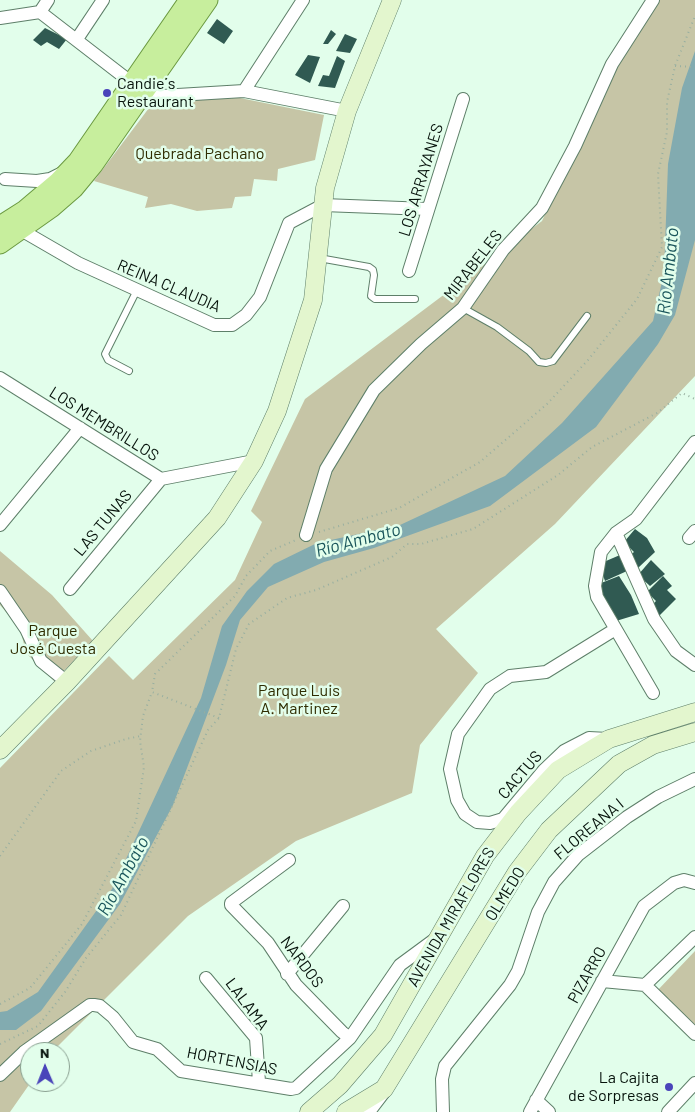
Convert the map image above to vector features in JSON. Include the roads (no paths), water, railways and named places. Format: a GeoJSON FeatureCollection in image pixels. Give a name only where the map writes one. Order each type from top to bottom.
{"type":"FeatureCollection","features":[{"type":"Feature","properties":{"kind":"main road"},"geometry":{"type":"LineString","coordinates":[[0,244],[22,230],[74,188],[93,165],[188,0]]}},
{"type":"Feature","properties":{"kind":"main road"},"geometry":{"type":"LineString","coordinates":[[0,226],[25,210],[78,161],[208,0]]}},
{"type":"Feature","properties":{"kind":"main road"},"geometry":{"type":"LineString","coordinates":[[0,750],[67,682],[217,518],[254,461],[277,411],[313,300],[325,188],[347,111],[392,0]]}},
{"type":"Feature","properties":{"kind":"main road","name":"AVENIDA MIRAFLORES"},"geometry":{"type":"LineString","coordinates":[[309,1112],[340,1085],[382,1034],[485,856],[518,813],[558,770],[609,738],[695,712]]}},
{"type":"Feature","properties":{"kind":"main road","name":"OLMEDO"},"geometry":{"type":"LineString","coordinates":[[384,1090],[517,872],[549,830],[618,764],[653,745],[695,732]]}},
{"type":"Feature","properties":{"kind":"main road"},"geometry":{"type":"LineString","coordinates":[[346,1112],[384,1090]]}},
{"type":"Feature","properties":{"kind":"street"},"geometry":{"type":"LineString","coordinates":[[40,12],[48,0]]}},
{"type":"Feature","properties":{"kind":"street"},"geometry":{"type":"LineString","coordinates":[[77,39],[103,0]]}},
{"type":"Feature","properties":{"kind":"street"},"geometry":{"type":"LineString","coordinates":[[244,91],[303,0]]}},
{"type":"Feature","properties":{"kind":"street","name":"MIRABELES"},"geometry":{"type":"LineString","coordinates":[[306,535],[326,469],[374,390],[421,344],[463,308],[503,250],[542,208],[575,146],[612,64],[653,0]]}},
{"type":"Feature","properties":{"kind":"street"},"geometry":{"type":"LineString","coordinates":[[0,18],[40,12],[77,39],[137,88],[161,96],[244,91],[347,111]]}},
{"type":"Feature","properties":{"kind":"street","name":"LOS ARRAYANES"},"geometry":{"type":"LineString","coordinates":[[410,271],[463,100]]}},
{"type":"Feature","properties":{"kind":"street"},"geometry":{"type":"LineString","coordinates":[[4,179],[37,181],[50,179],[69,170]]}},
{"type":"Feature","properties":{"kind":"street","name":"REINA CLAUDIA"},"geometry":{"type":"LineString","coordinates":[[22,230],[78,263],[214,326],[232,325],[246,315],[260,297],[289,223],[324,205],[428,209]]}},
{"type":"Feature","properties":{"kind":"street","name":"LOS MEMBRILLOS"},"geometry":{"type":"LineString","coordinates":[[1,380],[161,479],[254,461]]}},
{"type":"Feature","properties":{"kind":"street"},"geometry":{"type":"LineString","coordinates":[[0,525],[80,428]]}},
{"type":"Feature","properties":{"kind":"street"},"geometry":{"type":"LineString","coordinates":[[653,693],[614,630],[597,597],[595,586],[601,552],[616,533],[636,519],[695,442]]}},
{"type":"Feature","properties":{"kind":"street","name":"LAS TUNAS"},"geometry":{"type":"LineString","coordinates":[[70,589],[161,479]]}},
{"type":"Feature","properties":{"kind":"street"},"geometry":{"type":"LineString","coordinates":[[616,533],[654,619],[676,652],[695,666]]}},
{"type":"Feature","properties":{"kind":"street"},"geometry":{"type":"LineString","coordinates":[[0,591],[26,629],[41,661],[67,682]]}},
{"type":"Feature","properties":{"kind":"street","name":"CACTUS"},"geometry":{"type":"LineString","coordinates":[[609,738],[589,738],[564,751],[544,770],[502,819],[490,823],[477,822],[465,814],[456,800],[450,769],[458,734],[490,689],[510,676],[546,672],[614,630]]}},
{"type":"Feature","properties":{"kind":"street","name":"FLOREANA I"},"geometry":{"type":"LineString","coordinates":[[443,1112],[442,1079],[445,1066],[510,985],[518,971],[538,912],[554,882],[578,855],[626,817],[658,797],[695,779]]}},
{"type":"Feature","properties":{"kind":"street","name":"NARDOS"},"geometry":{"type":"LineString","coordinates":[[289,860],[231,903],[268,944],[287,974],[350,1038]]}},
{"type":"Feature","properties":{"kind":"street","name":"PIZARRO"},"geometry":{"type":"LineString","coordinates":[[530,1112],[640,912],[648,901],[677,881],[688,880],[695,883]]}},
{"type":"Feature","properties":{"kind":"street"},"geometry":{"type":"LineString","coordinates":[[287,974],[343,906]]}},
{"type":"Feature","properties":{"kind":"street","name":"HORTENSIAS"},"geometry":{"type":"LineString","coordinates":[[0,1076],[24,1052],[90,1005],[94,1005],[104,1009],[113,1017],[134,1043],[157,1050],[181,1071],[259,1082],[291,1089],[299,1086],[350,1038],[400,965],[438,937]]}},
{"type":"Feature","properties":{"kind":"street"},"geometry":{"type":"LineString","coordinates":[[645,985],[695,937]]}},
{"type":"Feature","properties":{"kind":"street","name":"LALAMA"},"geometry":{"type":"LineString","coordinates":[[206,978],[256,1038],[259,1082]]}},
{"type":"Feature","properties":{"kind":"street"},"geometry":{"type":"LineString","coordinates":[[602,981],[645,985],[695,1034]]}},
{"type":"Feature","properties":{"kind":"street"},"geometry":{"type":"LineString","coordinates":[[668,1112],[695,1083]]}},
{"type":"Feature","properties":{"kind":"street","name":"OLMEDO"},"geometry":{"type":"LineString","coordinates":[[367,1112],[384,1090]]}},
{"type":"Feature","properties":{"kind":"street"},"geometry":{"type":"LineString","coordinates":[[536,1100],[549,1112]]}},
{"type":"Feature","properties":{"kind":"lane"},"geometry":{"type":"LineString","coordinates":[[318,258],[370,267],[373,270],[371,296],[375,299],[415,299]]}},
{"type":"Feature","properties":{"kind":"lane"},"geometry":{"type":"LineString","coordinates":[[129,371],[108,360],[105,354],[137,290]]}},
{"type":"Feature","properties":{"kind":"lane"},"geometry":{"type":"LineString","coordinates":[[463,308],[497,327],[529,351],[540,362],[546,363],[554,361],[586,316]]}},
{"type":"Feature","properties":{"kind":"water","name":"Río Ambato"},"geometry":{"type":"Polygon","coordinates":[[[695,51],[695,240],[675,315],[658,344],[596,427],[490,506],[374,548],[324,562],[268,587],[240,620],[226,665],[173,805],[120,904],[41,1011],[16,1030],[0,1030],[0,1012],[7,1011],[38,992],[112,889],[201,698],[222,626],[247,591],[274,564],[317,543],[400,525],[505,476],[562,423],[653,321],[664,273],[668,164],[682,88],[695,51]]]}},
{"type":"Feature","properties":{"kind":"place","name":"Candie´s Restaurant"},"geometry":{"type":"Point","coordinates":[107,93]}},
{"type":"Feature","properties":{"kind":"place","name":"La Cajita de Sorpresas"},"geometry":{"type":"Point","coordinates":[669,1087]}},
{"type":"Feature","properties":{"kind":"park label","name":"Quebrada Pachano"},"geometry":{"type":"Point","coordinates":[200,154]}},
{"type":"Feature","properties":{"kind":"park label","name":"Parque José Cuesta"},"geometry":{"type":"Point","coordinates":[53,640]}},
{"type":"Feature","properties":{"kind":"park label","name":"Parque Luis A. Martinez"},"geometry":{"type":"Point","coordinates":[299,700]}}]}
